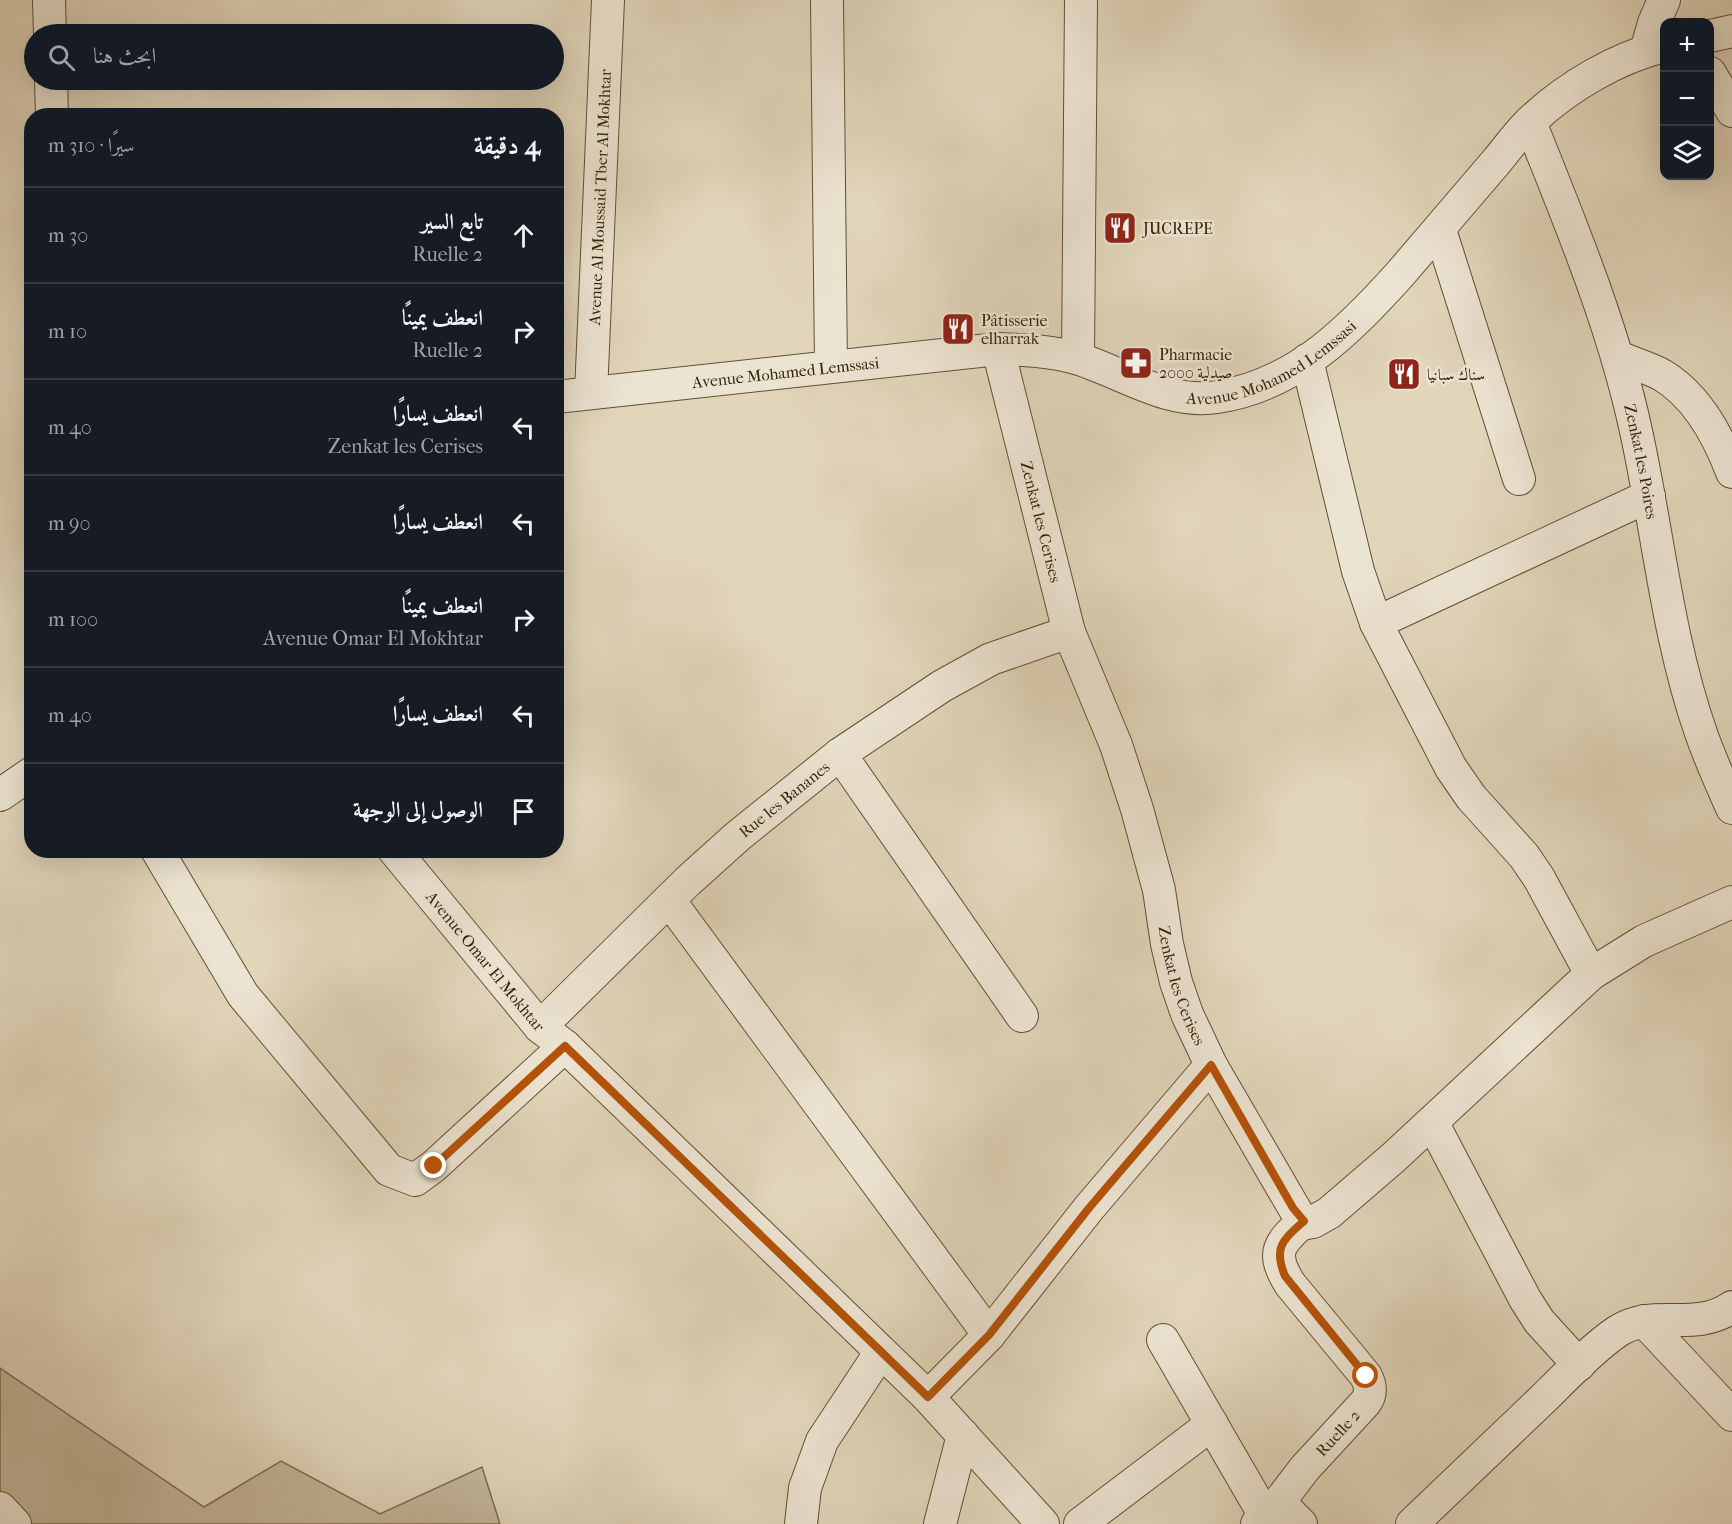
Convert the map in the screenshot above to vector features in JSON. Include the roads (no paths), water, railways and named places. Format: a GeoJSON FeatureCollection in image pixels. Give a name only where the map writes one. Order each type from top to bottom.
{"type":"FeatureCollection","features":[{"type":"Feature","properties":{"kind":"street"},"geometry":{"type":"LineString","coordinates":[[49,0],[50,24]]}},
{"type":"Feature","properties":{"kind":"street","name":"Avenue Al Moussaid Tber Al Mokhtar"},"geometry":{"type":"LineString","coordinates":[[591,393],[608,0]]}},
{"type":"Feature","properties":{"kind":"street"},"geometry":{"type":"LineString","coordinates":[[827,0],[831,367]]}},
{"type":"Feature","properties":{"kind":"street"},"geometry":{"type":"LineString","coordinates":[[1078,358],[1081,0]]}},
{"type":"Feature","properties":{"kind":"street"},"geometry":{"type":"LineString","coordinates":[[1655,48],[1654,23],[1664,0]]}},
{"type":"Feature","properties":{"kind":"street"},"geometry":{"type":"LineString","coordinates":[[1714,35],[1732,31]]}},
{"type":"Feature","properties":{"kind":"street","name":"Avenue Mohamed Lemssasi"},"geometry":{"type":"LineString","coordinates":[[564,396],[998,349],[1043,352],[1078,358],[1170,393],[1192,398],[1217,397],[1247,390],[1289,373],[1338,338],[1364,314],[1440,230],[1530,122],[1562,95],[1595,75],[1655,48]]}},
{"type":"Feature","properties":{"kind":"street"},"geometry":{"type":"LineString","coordinates":[[1714,80],[1732,111]]}},
{"type":"Feature","properties":{"kind":"street"},"geometry":{"type":"LineString","coordinates":[[51,90],[52,108]]}},
{"type":"Feature","properties":{"kind":"street","name":"Zenkat les Poires"},"geometry":{"type":"LineString","coordinates":[[1530,122],[1604,312],[1618,357],[1636,431],[1684,674],[1715,773],[1732,808]]}},
{"type":"Feature","properties":{"kind":"street"},"geometry":{"type":"LineString","coordinates":[[1440,230],[1519,479]]}},
{"type":"Feature","properties":{"kind":"street","name":"Zenkat les Cerises"},"geometry":{"type":"LineString","coordinates":[[998,349],[1070,632],[1116,746],[1137,809],[1159,890],[1167,944],[1176,982],[1187,1014],[1211,1065],[1293,1208],[1304,1221]]}},
{"type":"Feature","properties":{"kind":"street"},"geometry":{"type":"LineString","coordinates":[[1618,357],[1662,375],[1679,388],[1716,434],[1732,472]]}},
{"type":"Feature","properties":{"kind":"street"},"geometry":{"type":"LineString","coordinates":[[1307,360],[1356,561],[1376,623],[1452,768],[1471,797],[1524,856],[1539,878],[1591,974]]}},
{"type":"Feature","properties":{"kind":"street"},"geometry":{"type":"LineString","coordinates":[[1376,623],[1649,496]]}},
{"type":"Feature","properties":{"kind":"street","name":"Rue les Bananes"},"geometry":{"type":"LineString","coordinates":[[540,1027],[669,900],[738,836],[840,754],[942,686],[981,664],[1070,632]]}},
{"type":"Feature","properties":{"kind":"street"},"geometry":{"type":"LineString","coordinates":[[840,754],[1022,1016]]}},
{"type":"Feature","properties":{"kind":"street"},"geometry":{"type":"LineString","coordinates":[[0,795],[24,779]]}},
{"type":"Feature","properties":{"kind":"street"},"geometry":{"type":"LineString","coordinates":[[162,858],[243,995],[389,1170],[415,1180],[434,1166],[565,1046]]}},
{"type":"Feature","properties":{"kind":"street","name":"Avenue Omar El Mokhtar"},"geometry":{"type":"LineString","coordinates":[[401,858],[540,1027],[565,1046],[928,1397],[1035,1520]]}},
{"type":"Feature","properties":{"kind":"street"},"geometry":{"type":"LineString","coordinates":[[669,900],[989,1335]]}},
{"type":"Feature","properties":{"kind":"street"},"geometry":{"type":"LineString","coordinates":[[1304,1221],[1313,1222],[1329,1213],[1432,1122],[1591,974],[1644,941],[1729,912]]}},
{"type":"Feature","properties":{"kind":"street"},"geometry":{"type":"LineString","coordinates":[[928,1397],[989,1335],[1089,1208],[1211,1065]]}},
{"type":"Feature","properties":{"kind":"street"},"geometry":{"type":"LineString","coordinates":[[1432,1122],[1525,1299],[1539,1321],[1579,1365]]}},
{"type":"Feature","properties":{"kind":"street","name":"Ruelle 2"},"geometry":{"type":"LineString","coordinates":[[1267,1514],[1305,1468],[1365,1403],[1371,1393],[1366,1376],[1290,1284],[1281,1268],[1279,1257],[1281,1245],[1304,1221]]}},
{"type":"Feature","properties":{"kind":"street"},"geometry":{"type":"LineString","coordinates":[[1412,1524],[1579,1365],[1619,1330],[1644,1320],[1700,1321],[1732,1307]]}},
{"type":"Feature","properties":{"kind":"street"},"geometry":{"type":"LineString","coordinates":[[1644,1320],[1732,1415]]}},
{"type":"Feature","properties":{"kind":"street"},"geometry":{"type":"LineString","coordinates":[[1163,1340],[1267,1514],[1301,1524]]}},
{"type":"Feature","properties":{"kind":"street"},"geometry":{"type":"LineString","coordinates":[[801,1524],[805,1488],[822,1441],[880,1353]]}},
{"type":"Feature","properties":{"kind":"street"},"geometry":{"type":"LineString","coordinates":[[1080,1524],[1212,1424]]}},
{"type":"Feature","properties":{"kind":"street"},"geometry":{"type":"LineString","coordinates":[[940,1524],[963,1435]]}},
{"type":"Feature","properties":{"kind":"street"},"geometry":{"type":"LineString","coordinates":[[0,1508],[15,1524]]}},
{"type":"Feature","properties":{"kind":"place","name":"JUCREPE"},"geometry":{"type":"Point","coordinates":[1120,228]}},
{"type":"Feature","properties":{"kind":"place","name":"Pâtisserie elharrak"},"geometry":{"type":"Point","coordinates":[958,329]}},
{"type":"Feature","properties":{"kind":"place","name":"Pharmacie 2000 صيدلية"},"geometry":{"type":"Point","coordinates":[1136,363]}},
{"type":"Feature","properties":{"kind":"place","name":"سناك سبانيا"},"geometry":{"type":"Point","coordinates":[1404,374]}}]}
